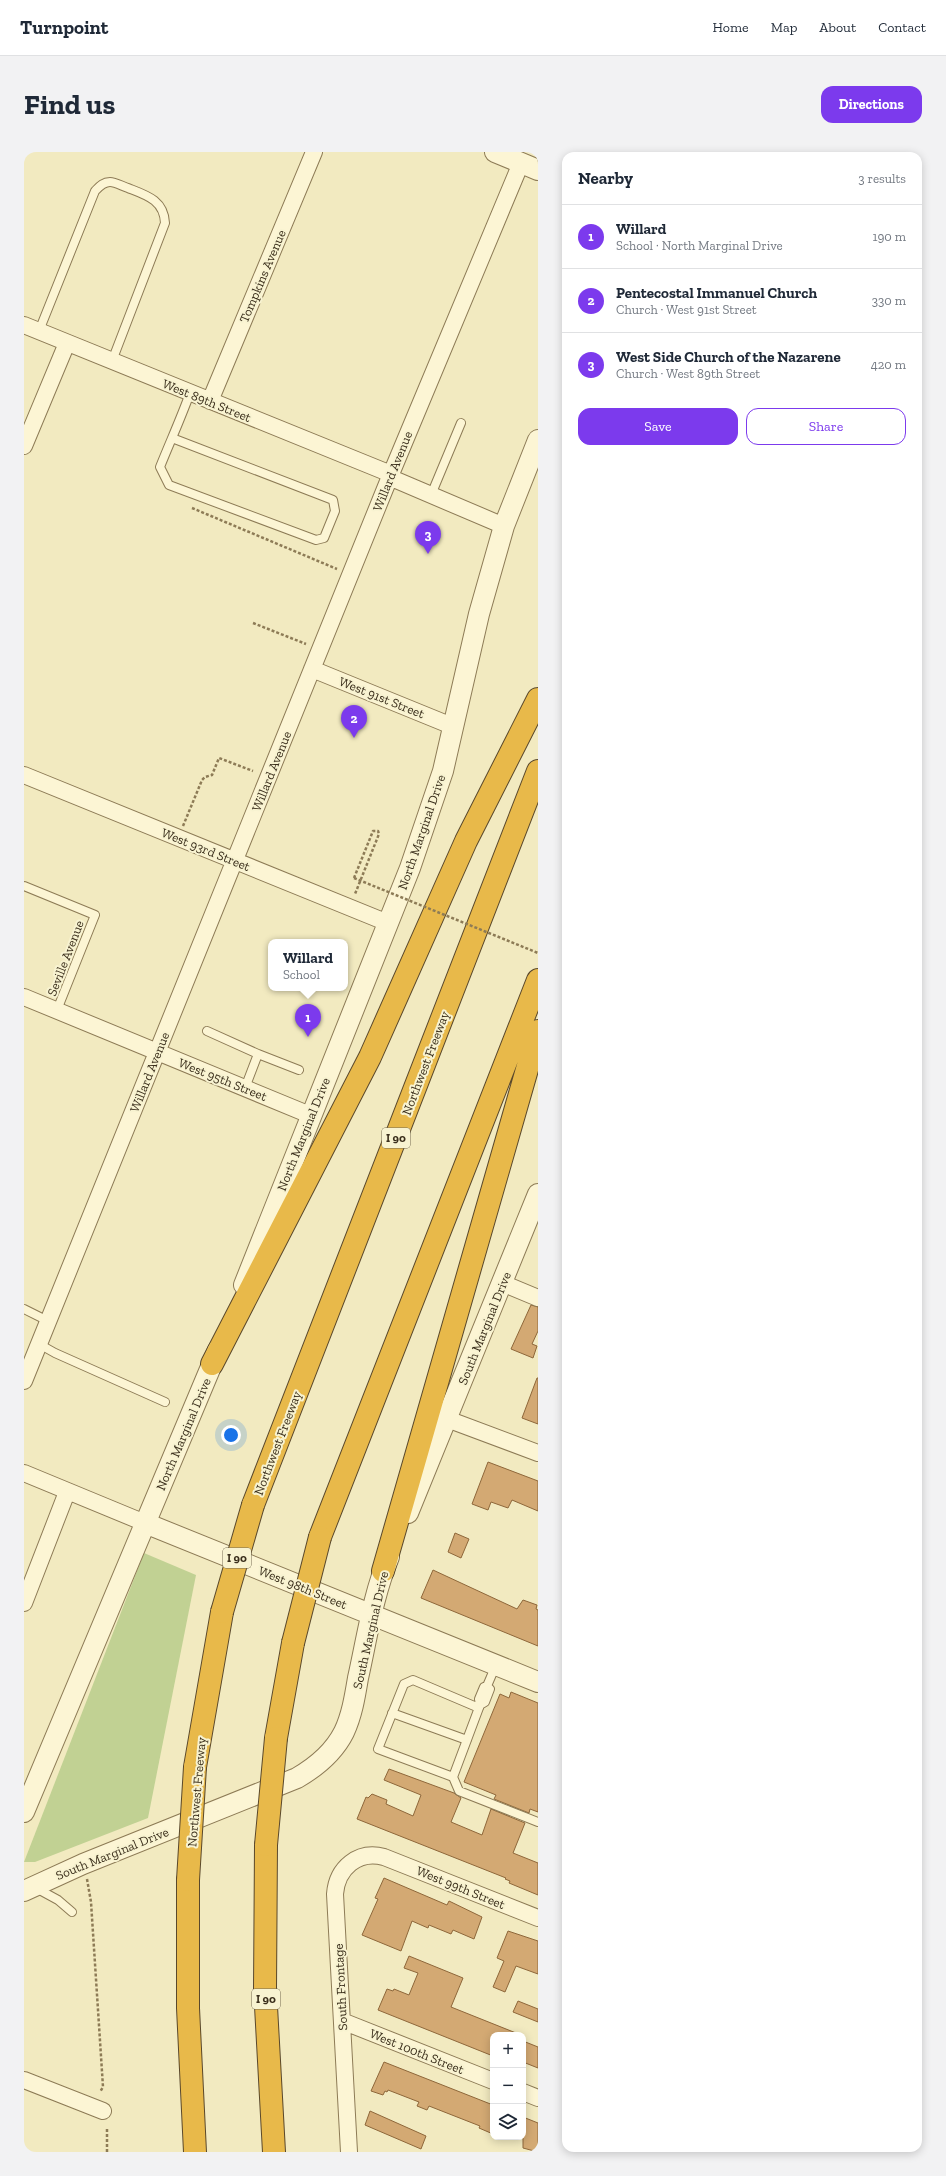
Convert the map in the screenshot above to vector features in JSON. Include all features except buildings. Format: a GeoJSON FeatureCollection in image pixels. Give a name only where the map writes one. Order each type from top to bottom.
{"type":"FeatureCollection","features":[{"type":"Feature","properties":{"kind":"highway"},"geometry":{"type":"LineString","coordinates":[[212,1364],[370,1057],[466,841],[538,699]]}},
{"type":"Feature","properties":{"kind":"highway","name":"Northwest Freeway"},"geometry":{"type":"LineString","coordinates":[[196,2152],[188,2008],[188,1880],[195,1767],[222,1612],[253,1505],[538,771]]}},
{"type":"Feature","properties":{"kind":"highway","name":"I 90"},"geometry":{"type":"LineString","coordinates":[[274,2152],[265,1988],[266,1845],[276,1738],[293,1643],[320,1537],[538,980]]}},
{"type":"Feature","properties":{"kind":"highway"},"geometry":{"type":"LineString","coordinates":[[383,1571],[538,1031]]}},
{"type":"Feature","properties":{"kind":"street","name":"Tompkins Avenue"},"geometry":{"type":"LineString","coordinates":[[210,401],[314,152]]}},
{"type":"Feature","properties":{"kind":"street"},"geometry":{"type":"LineString","coordinates":[[495,152],[529,166]]}},
{"type":"Feature","properties":{"kind":"street","name":"Willard Avenue"},"geometry":{"type":"LineString","coordinates":[[24,1381],[390,475],[529,166]]}},
{"type":"Feature","properties":{"kind":"street","name":"West 89th Street"},"geometry":{"type":"LineString","coordinates":[[31,328],[390,475],[431,495],[504,526]]}},
{"type":"Feature","properties":{"kind":"street"},"geometry":{"type":"LineString","coordinates":[[24,446],[67,343]]}},
{"type":"Feature","properties":{"kind":"street","name":"North Marginal Drive"},"geometry":{"type":"LineString","coordinates":[[24,1812],[212,1364],[310,1115],[410,868],[442,771],[479,614],[504,526],[538,440]]}},
{"type":"Feature","properties":{"kind":"street","name":"West 91st Street"},"geometry":{"type":"LineString","coordinates":[[312,669],[452,726]]}},
{"type":"Feature","properties":{"kind":"street","name":"West 93rd Street"},"geometry":{"type":"LineString","coordinates":[[24,775],[388,923]]}},
{"type":"Feature","properties":{"kind":"street","name":"West 95th Street"},"geometry":{"type":"LineString","coordinates":[[24,997],[310,1115]]}},
{"type":"Feature","properties":{"kind":"street","name":"South Marginal Drive"},"geometry":{"type":"LineString","coordinates":[[27,1886],[297,1778],[315,1766],[332,1751],[346,1726],[383,1571],[536,1203]]}},
{"type":"Feature","properties":{"kind":"street"},"geometry":{"type":"LineString","coordinates":[[502,1283],[538,1298]]}},
{"type":"Feature","properties":{"kind":"street"},"geometry":{"type":"LineString","coordinates":[[447,1419],[538,1453]]}},
{"type":"Feature","properties":{"kind":"street","name":"West 98th Street"},"geometry":{"type":"LineString","coordinates":[[24,1473],[67,1492],[538,1682]]}},
{"type":"Feature","properties":{"kind":"street"},"geometry":{"type":"LineString","coordinates":[[24,1602],[67,1492]]}},
{"type":"Feature","properties":{"kind":"street","name":"South Frontage"},"geometry":{"type":"LineString","coordinates":[[349,2152],[336,1885],[345,1868],[356,1859],[368,1855],[384,1856]]}},
{"type":"Feature","properties":{"kind":"street","name":"West 99th Street"},"geometry":{"type":"LineString","coordinates":[[384,1856],[538,1918]]}},
{"type":"Feature","properties":{"kind":"street","name":"West 100th Street"},"geometry":{"type":"LineString","coordinates":[[342,2021],[490,2080]]}},
{"type":"Feature","properties":{"kind":"street"},"geometry":{"type":"LineString","coordinates":[[24,2080],[103,2111]]}},
{"type":"Feature","properties":{"kind":"street"},"geometry":{"type":"LineString","coordinates":[[526,2093],[538,2098]]}},
{"type":"Feature","properties":{"kind":"lane"},"geometry":{"type":"LineString","coordinates":[[31,328],[95,191],[102,184],[110,182],[149,196],[158,202],[165,214],[165,223],[112,361]]}},
{"type":"Feature","properties":{"kind":"lane"},"geometry":{"type":"LineString","coordinates":[[172,438],[333,500],[335,511],[324,538],[316,540],[170,485],[160,467],[190,393]]}},
{"type":"Feature","properties":{"kind":"lane"},"geometry":{"type":"LineString","coordinates":[[431,495],[461,423]]}},
{"type":"Feature","properties":{"kind":"lane","name":"Seville Avenue"},"geometry":{"type":"LineString","coordinates":[[24,886],[95,915],[57,1010]]}},
{"type":"Feature","properties":{"kind":"lane"},"geometry":{"type":"LineString","coordinates":[[207,1031],[258,1054],[300,1070]]}},
{"type":"Feature","properties":{"kind":"lane"},"geometry":{"type":"LineString","coordinates":[[245,1088],[258,1054]]}},
{"type":"Feature","properties":{"kind":"lane"},"geometry":{"type":"LineString","coordinates":[[24,1309],[48,1321]]}},
{"type":"Feature","properties":{"kind":"lane"},"geometry":{"type":"LineString","coordinates":[[39,1344],[55,1353],[165,1402]]}},
{"type":"Feature","properties":{"kind":"lane"},"geometry":{"type":"LineString","coordinates":[[496,1665],[487,1686],[490,1689],[485,1702],[480,1707],[453,1777],[459,1791],[538,1822]]}},
{"type":"Feature","properties":{"kind":"lane"},"geometry":{"type":"LineString","coordinates":[[453,1777],[378,1749],[404,1684],[413,1680],[480,1707]]}},
{"type":"Feature","properties":{"kind":"lane"},"geometry":{"type":"LineString","coordinates":[[392,1713],[467,1740]]}},
{"type":"Feature","properties":{"kind":"lane"},"geometry":{"type":"LineString","coordinates":[[27,1886],[58,1900],[72,1912]]}},
{"type":"Feature","properties":{"kind":"path"},"geometry":{"type":"LineString","coordinates":[[192,508],[338,569]]}},
{"type":"Feature","properties":{"kind":"path"},"geometry":{"type":"LineString","coordinates":[[253,623],[306,644]]}},
{"type":"Feature","properties":{"kind":"path"},"geometry":{"type":"LineString","coordinates":[[183,826],[202,780],[205,777],[212,775],[220,758],[253,771]]}},
{"type":"Feature","properties":{"kind":"path"},"geometry":{"type":"LineString","coordinates":[[355,895],[380,834],[378,831],[373,831],[354,878],[538,953]]}},
{"type":"Feature","properties":{"kind":"path"},"geometry":{"type":"LineString","coordinates":[[87,1876],[91,1902],[103,2082],[103,2087],[100,2092]]}},
{"type":"Feature","properties":{"kind":"path"},"geometry":{"type":"LineString","coordinates":[[107,2129],[107,2152]]}},
{"type":"Feature","properties":{"kind":"green space"},"geometry":{"type":"Polygon","coordinates":[[[144,1553],[196,1575],[148,1818],[35,1862],[24,1862],[144,1553]]]}},
{"type":"Feature","properties":{"kind":"place","name":"West Side Church of the Nazarene"},"geometry":{"type":"Point","coordinates":[428,554]}},
{"type":"Feature","properties":{"kind":"place","name":"Pentecostal Immanuel Church"},"geometry":{"type":"Point","coordinates":[354,738]}},
{"type":"Feature","properties":{"kind":"place","name":"Willard"},"geometry":{"type":"Point","coordinates":[308,1037]}}]}
